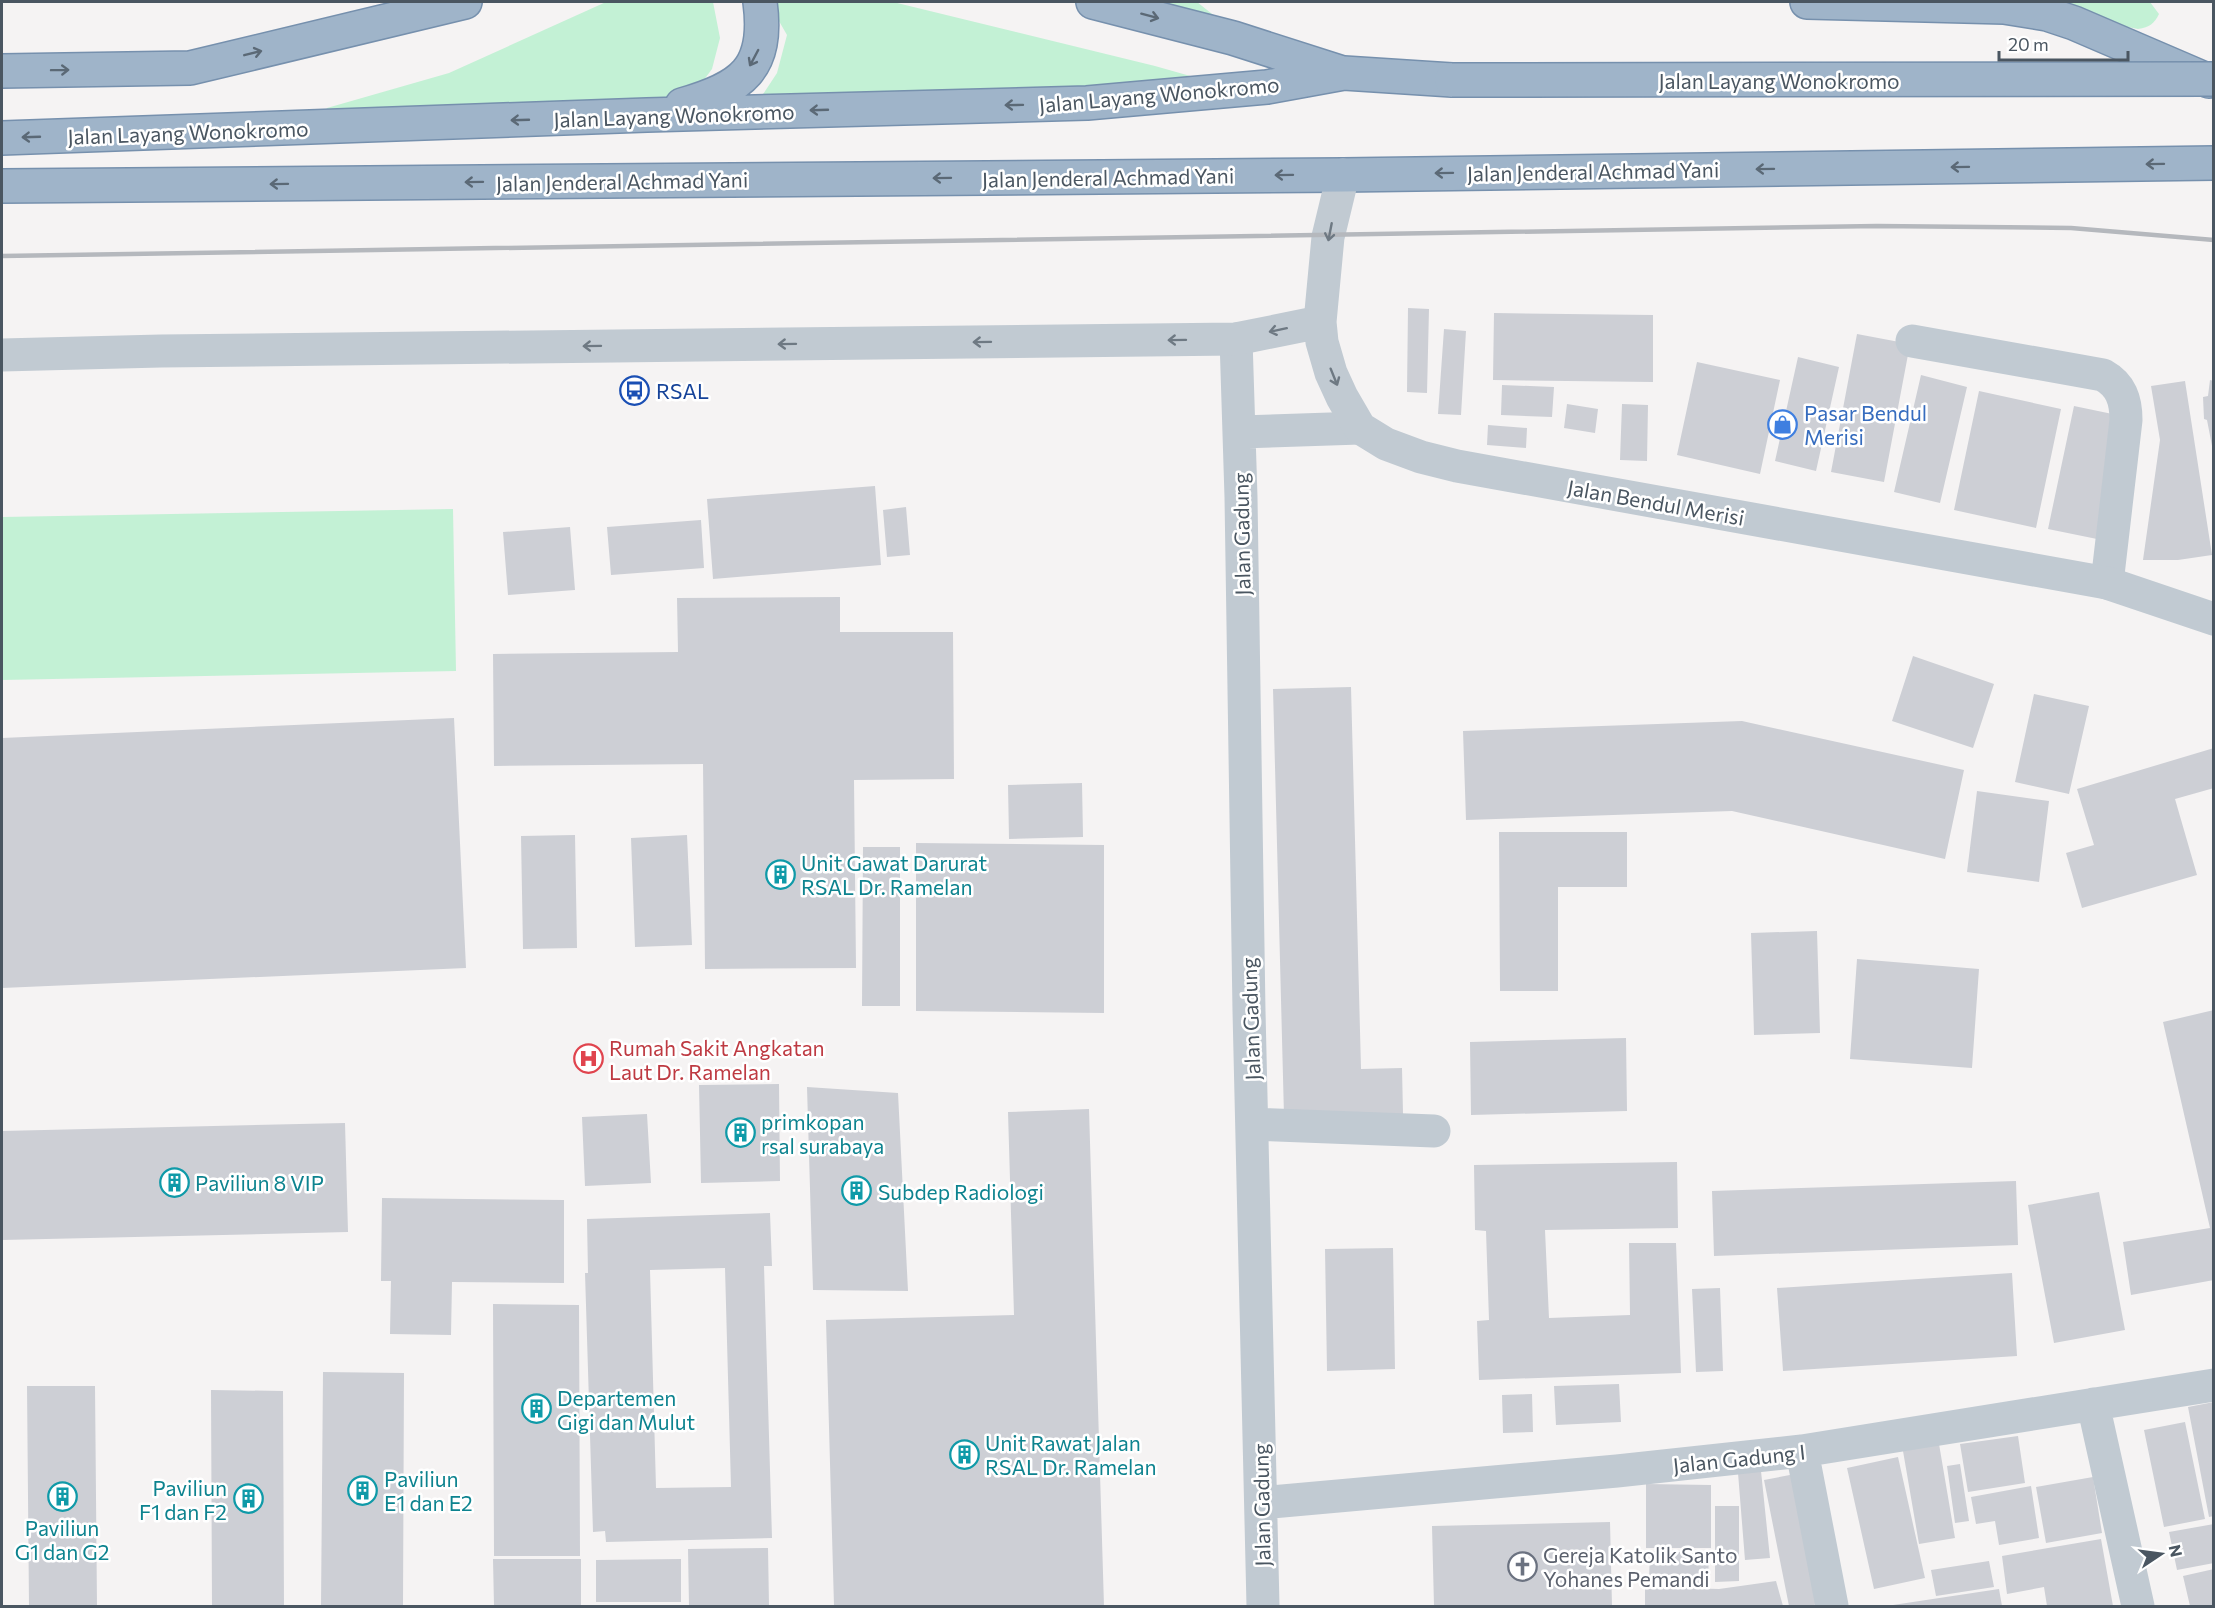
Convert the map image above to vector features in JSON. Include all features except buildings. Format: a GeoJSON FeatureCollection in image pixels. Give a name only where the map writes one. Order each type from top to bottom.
{"type":"FeatureCollection","features":[{"type":"Feature","properties":{"kind":"highway"},"geometry":{"type":"LineString","coordinates":[[2,71],[190,68],[465,2]]}},
{"type":"Feature","properties":{"kind":"highway"},"geometry":{"type":"LineString","coordinates":[[646,115],[711,97],[743,78],[759,49],[764,26],[760,2]]}},
{"type":"Feature","properties":{"kind":"highway","name":"Jalan Layang Wonokromo"},"geometry":{"type":"LineString","coordinates":[[1093,2],[1233,38],[1344,73],[1452,80],[2214,81]]}},
{"type":"Feature","properties":{"kind":"highway"},"geometry":{"type":"LineString","coordinates":[[1807,2],[2004,7],[2047,14],[2214,81]]}},
{"type":"Feature","properties":{"kind":"highway","name":"Jalan Layang Wonokromo"},"geometry":{"type":"LineString","coordinates":[[2,138],[646,115],[1087,103],[1267,87],[1344,73]]}},
{"type":"Feature","properties":{"kind":"highway","name":"Jalan Jenderal Achmad Yani"},"geometry":{"type":"LineString","coordinates":[[2,186],[1342,175],[2214,163]]}},
{"type":"Feature","properties":{"kind":"street","name":"Jalan Bendul Merisi"},"geometry":{"type":"LineString","coordinates":[[1342,175],[1328,237],[1320,322],[1322,342],[1331,373],[1360,428],[1386,444],[1421,457],[1457,466],[2108,583],[2214,619]]}},
{"type":"Feature","properties":{"kind":"street"},"geometry":{"type":"LineString","coordinates":[[2,355],[161,351],[1236,339],[1320,322]]}},
{"type":"Feature","properties":{"kind":"street","name":"Jalan Gadung"},"geometry":{"type":"LineString","coordinates":[[1236,339],[1240,432],[1249,1011],[1263,1606]]}},
{"type":"Feature","properties":{"kind":"street"},"geometry":{"type":"LineString","coordinates":[[1912,340],[2103,375],[2119,387],[2126,408],[2126,420],[2108,583]]}},
{"type":"Feature","properties":{"kind":"street"},"geometry":{"type":"LineString","coordinates":[[1240,432],[1360,428]]}},
{"type":"Feature","properties":{"kind":"street"},"geometry":{"type":"LineString","coordinates":[[1253,1124],[1434,1131]]}},
{"type":"Feature","properties":{"kind":"street","name":"Jalan Gadung I"},"geometry":{"type":"LineString","coordinates":[[1261,1503],[1617,1471],[1802,1451],[2214,1385]]}},
{"type":"Feature","properties":{"kind":"street"},"geometry":{"type":"LineString","coordinates":[[2093,1404],[2138,1606]]}},
{"type":"Feature","properties":{"kind":"street"},"geometry":{"type":"LineString","coordinates":[[1802,1451],[1832,1606]]}},
{"type":"Feature","properties":{"kind":"green space"},"geometry":{"type":"Polygon","coordinates":[[[606,2],[713,2],[720,38],[712,69],[686,104],[324,113],[327,108],[449,73],[606,2]]]}},
{"type":"Feature","properties":{"kind":"green space"},"geometry":{"type":"Polygon","coordinates":[[[768,2],[893,2],[1155,66],[1222,85],[750,114],[777,73],[787,35],[768,2]]]}},
{"type":"Feature","properties":{"kind":"green space"},"geometry":{"type":"Polygon","coordinates":[[[1118,2],[1197,2],[1236,33],[1118,2]]]}},
{"type":"Feature","properties":{"kind":"green space"},"geometry":{"type":"Polygon","coordinates":[[[1998,2],[2150,2],[2159,14],[2151,25],[2138,29],[1998,2]]]}},
{"type":"Feature","properties":{"kind":"green space"},"geometry":{"type":"Polygon","coordinates":[[[453,509],[456,671],[2,680],[2,517],[453,509]]]}},
{"type":"Feature","properties":{"kind":"railway"},"geometry":{"type":"LineString","coordinates":[[2,256],[1877,226],[2071,228],[2214,240]]}},
{"type":"Feature","properties":{"kind":"place","name":"RSAL"},"geometry":{"type":"Point","coordinates":[635,390]}},
{"type":"Feature","properties":{"kind":"place","name":"Pasar Bendul Merisi"},"geometry":{"type":"Point","coordinates":[1783,424]}},
{"type":"Feature","properties":{"kind":"place","name":"Unit Gawat Darurat RSAL Dr. Ramelan"},"geometry":{"type":"Point","coordinates":[780,874]}},
{"type":"Feature","properties":{"kind":"place","name":"Rumah Sakit Angkatan Laut Dr. Ramelan"},"geometry":{"type":"Point","coordinates":[588,1059]}},
{"type":"Feature","properties":{"kind":"place","name":"primkopan rsal surabaya"},"geometry":{"type":"Point","coordinates":[740,1133]}},
{"type":"Feature","properties":{"kind":"place","name":"Paviliun 8 VIP"},"geometry":{"type":"Point","coordinates":[174,1182]}},
{"type":"Feature","properties":{"kind":"place","name":"Subdep Radiologi"},"geometry":{"type":"Point","coordinates":[857,1191]}},
{"type":"Feature","properties":{"kind":"place","name":"Departemen Gigi dan Mulut"},"geometry":{"type":"Point","coordinates":[536,1409]}},
{"type":"Feature","properties":{"kind":"place","name":"Unit Rawat Jalan RSAL Dr. Ramelan"},"geometry":{"type":"Point","coordinates":[964,1454]}},
{"type":"Feature","properties":{"kind":"place","name":"Paviliun E1 dan E2"},"geometry":{"type":"Point","coordinates":[363,1490]}},
{"type":"Feature","properties":{"kind":"place","name":"Paviliun G1 dan G2"},"geometry":{"type":"Point","coordinates":[62,1496]}},
{"type":"Feature","properties":{"kind":"place","name":"Paviliun F1 dan F2"},"geometry":{"type":"Point","coordinates":[248,1499]}},
{"type":"Feature","properties":{"kind":"place","name":"Gereja Katolik Santo Yohanes Pemandi"},"geometry":{"type":"Point","coordinates":[1522,1566]}}]}
